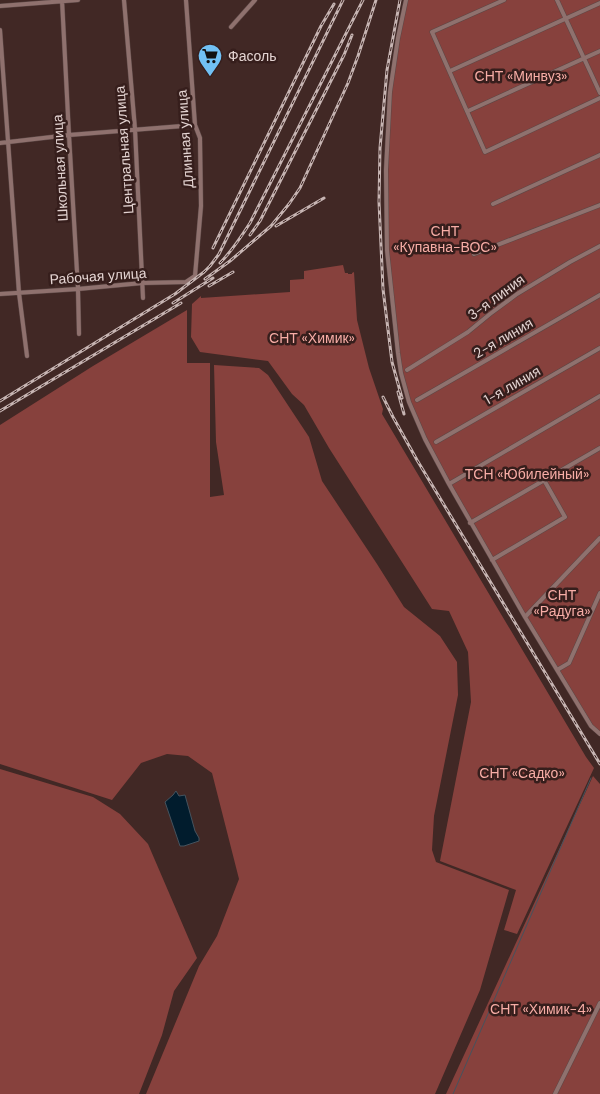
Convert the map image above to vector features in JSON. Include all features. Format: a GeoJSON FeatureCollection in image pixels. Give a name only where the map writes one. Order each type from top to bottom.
{"type":"FeatureCollection","features":[{"type":"Feature","properties":{"kind":"street","name":"Школьная улица"},"geometry":{"type":"LineString","coordinates":[[62,0],[79,334]]}},
{"type":"Feature","properties":{"kind":"street"},"geometry":{"type":"LineString","coordinates":[[0,6],[78,0]]}},
{"type":"Feature","properties":{"kind":"street","name":"Центральная улица"},"geometry":{"type":"LineString","coordinates":[[124,0],[135,129],[143,298]]}},
{"type":"Feature","properties":{"kind":"street","name":"Длинная улица"},"geometry":{"type":"LineString","coordinates":[[186,0],[195,125],[200,138],[201,206],[195,276]]}},
{"type":"Feature","properties":{"kind":"street"},"geometry":{"type":"LineString","coordinates":[[231,27],[255,0]]}},
{"type":"Feature","properties":{"kind":"street"},"geometry":{"type":"LineString","coordinates":[[406,0],[390,92],[386,170],[387,250],[401,374],[409,402],[448,484],[591,726],[600,734]]}},
{"type":"Feature","properties":{"kind":"street"},"geometry":{"type":"LineString","coordinates":[[504,0],[432,32],[485,152],[600,98]]}},
{"type":"Feature","properties":{"kind":"street"},"geometry":{"type":"LineString","coordinates":[[557,0],[600,93]]}},
{"type":"Feature","properties":{"kind":"street"},"geometry":{"type":"LineString","coordinates":[[450,71],[600,4]]}},
{"type":"Feature","properties":{"kind":"street"},"geometry":{"type":"LineString","coordinates":[[0,30],[19,293],[27,356]]}},
{"type":"Feature","properties":{"kind":"street"},"geometry":{"type":"LineString","coordinates":[[468,111],[600,51]]}},
{"type":"Feature","properties":{"kind":"street"},"geometry":{"type":"LineString","coordinates":[[192,67],[197,66]]}},
{"type":"Feature","properties":{"kind":"street"},"geometry":{"type":"LineString","coordinates":[[0,143],[69,135],[195,125]]}},
{"type":"Feature","properties":{"kind":"street"},"geometry":{"type":"LineString","coordinates":[[493,204],[600,155]]}},
{"type":"Feature","properties":{"kind":"street"},"geometry":{"type":"LineString","coordinates":[[474,254],[600,205]]}},
{"type":"Feature","properties":{"kind":"street","name":"3-я линия"},"geometry":{"type":"LineString","coordinates":[[408,370],[468,332],[517,294],[600,246]]}},
{"type":"Feature","properties":{"kind":"street","name":"Рабочая улица"},"geometry":{"type":"LineString","coordinates":[[0,294],[142,283],[186,282],[195,276]]}},
{"type":"Feature","properties":{"kind":"street","name":"2-я линия"},"geometry":{"type":"LineString","coordinates":[[417,400],[600,295]]}},
{"type":"Feature","properties":{"kind":"street","name":"1-я линия"},"geometry":{"type":"LineString","coordinates":[[436,442],[600,348]]}},
{"type":"Feature","properties":{"kind":"street"},"geometry":{"type":"LineString","coordinates":[[448,484],[600,396]]}},
{"type":"Feature","properties":{"kind":"street"},"geometry":{"type":"LineString","coordinates":[[470,523],[600,448]]}},
{"type":"Feature","properties":{"kind":"street"},"geometry":{"type":"LineString","coordinates":[[492,560],[565,517],[544,480]]}},
{"type":"Feature","properties":{"kind":"street"},"geometry":{"type":"LineString","coordinates":[[525,617],[600,538]]}},
{"type":"Feature","properties":{"kind":"street"},"geometry":{"type":"LineString","coordinates":[[557,670],[569,663],[600,593]]}},
{"type":"Feature","properties":{"kind":"street"},"geometry":{"type":"LineString","coordinates":[[556,1094],[600,1003]]}},
{"type":"Feature","properties":{"kind":"green space"},"geometry":{"type":"Polygon","coordinates":[[[406,0],[600,0],[600,734],[591,726],[451,490],[409,402],[401,373],[387,250],[386,170],[390,92],[406,0]]]}},
{"type":"Feature","properties":{"kind":"green space"},"geometry":{"type":"Polygon","coordinates":[[[343,265],[345,273],[352,274],[354,272],[357,320],[369,368],[383,409],[382,414],[594,768],[517,934],[504,930],[516,890],[440,861],[471,702],[468,652],[449,611],[432,609],[329,448],[304,405],[292,394],[268,361],[200,352],[191,337],[192,304],[201,296],[201,298],[290,292],[290,280],[304,279],[304,271],[343,265]]]}},
{"type":"Feature","properties":{"kind":"green space"},"geometry":{"type":"Polygon","coordinates":[[[187,310],[187,363],[210,363],[210,497],[224,495],[216,442],[214,365],[259,368],[268,375],[309,437],[322,481],[404,607],[440,636],[457,662],[458,695],[434,816],[432,850],[436,862],[509,890],[480,990],[435,1094],[146,1094],[199,966],[217,936],[239,879],[212,773],[188,756],[167,754],[141,763],[112,800],[0,764],[0,425],[93,366],[187,310]]]}},
{"type":"Feature","properties":{"kind":"green space"},"geometry":{"type":"Polygon","coordinates":[[[0,769],[93,797],[120,814],[148,844],[197,958],[174,991],[162,1035],[139,1094],[0,1094],[0,769]]]}},
{"type":"Feature","properties":{"kind":"green space","name":"СНТ «Химик-4»"},"geometry":{"type":"Polygon","coordinates":[[[593,776],[600,784],[600,1094],[446,1094],[593,776]]]}},
{"type":"Feature","properties":{"kind":"water"},"geometry":{"type":"Polygon","coordinates":[[[176,791],[179,796],[185,795],[195,831],[199,838],[199,841],[184,846],[180,846],[165,802],[176,791]]]}},
{"type":"Feature","properties":{"kind":"waterway"},"geometry":{"type":"LineString","coordinates":[[453,1094],[591,778]]}},
{"type":"Feature","properties":{"kind":"railway"},"geometry":{"type":"LineString","coordinates":[[0,401],[175,294],[210,266],[219,254],[343,0]]}},
{"type":"Feature","properties":{"kind":"railway"},"geometry":{"type":"LineString","coordinates":[[220,263],[250,223],[363,0]]}},
{"type":"Feature","properties":{"kind":"railway"},"geometry":{"type":"LineString","coordinates":[[205,279],[230,261],[271,226],[300,188],[348,83],[376,0]]}},
{"type":"Feature","properties":{"kind":"railway"},"geometry":{"type":"LineString","coordinates":[[400,0],[387,70],[380,148],[379,202],[383,289],[392,362],[402,398]]}},
{"type":"Feature","properties":{"kind":"railway"},"geometry":{"type":"LineString","coordinates":[[213,248],[321,26],[334,4]]}},
{"type":"Feature","properties":{"kind":"railway"},"geometry":{"type":"LineString","coordinates":[[250,235],[260,221],[344,55],[352,35]]}},
{"type":"Feature","properties":{"kind":"railway"},"geometry":{"type":"LineString","coordinates":[[276,226],[324,198]]}},
{"type":"Feature","properties":{"kind":"railway"},"geometry":{"type":"LineString","coordinates":[[209,286],[233,272]]}},
{"type":"Feature","properties":{"kind":"railway"},"geometry":{"type":"LineString","coordinates":[[173,303],[213,278]]}},
{"type":"Feature","properties":{"kind":"railway"},"geometry":{"type":"LineString","coordinates":[[0,411],[181,303]]}},
{"type":"Feature","properties":{"kind":"railway"},"geometry":{"type":"LineString","coordinates":[[398,392],[404,414]]}},
{"type":"Feature","properties":{"kind":"railway"},"geometry":{"type":"LineString","coordinates":[[383,397],[417,460],[600,764]]}},
{"type":"Feature","properties":{"kind":"place","name":"Фасоль"},"geometry":{"type":"Point","coordinates":[210,77]}},
{"type":"Feature","properties":{"kind":"park label","name":"СНТ «Минвуз»"},"geometry":{"type":"Point","coordinates":[521,76]}},
{"type":"Feature","properties":{"kind":"park label","name":"СНТ «Купавна-ВОС»"},"geometry":{"type":"Point","coordinates":[445,240]}},
{"type":"Feature","properties":{"kind":"park label","name":"СНТ «Химик»"},"geometry":{"type":"Point","coordinates":[312,338]}},
{"type":"Feature","properties":{"kind":"park label","name":"ТСН «Юбилейный»"},"geometry":{"type":"Point","coordinates":[527,474]}},
{"type":"Feature","properties":{"kind":"park label","name":"СНТ «Радуга»"},"geometry":{"type":"Point","coordinates":[562,604]}},
{"type":"Feature","properties":{"kind":"park label","name":"СНТ «Садко»"},"geometry":{"type":"Point","coordinates":[522,773]}}]}
